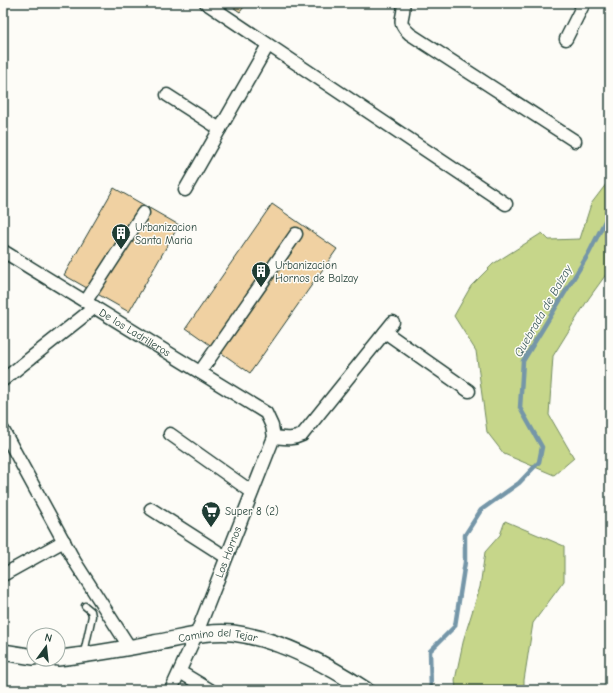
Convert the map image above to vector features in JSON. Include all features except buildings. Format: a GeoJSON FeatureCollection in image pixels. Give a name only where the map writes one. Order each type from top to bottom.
{"type":"FeatureCollection","features":[{"type":"Feature","properties":{"kind":"street"},"geometry":{"type":"LineString","coordinates":[[206,3],[506,204]]}},
{"type":"Feature","properties":{"kind":"street"},"geometry":{"type":"LineString","coordinates":[[404,3],[401,18],[405,29],[410,34],[575,141]]}},
{"type":"Feature","properties":{"kind":"street"},"geometry":{"type":"LineString","coordinates":[[566,39],[584,3]]}},
{"type":"Feature","properties":{"kind":"street"},"geometry":{"type":"LineString","coordinates":[[185,190],[268,45]]}},
{"type":"Feature","properties":{"kind":"street"},"geometry":{"type":"LineString","coordinates":[[167,95],[220,129]]}},
{"type":"Feature","properties":{"kind":"street"},"geometry":{"type":"LineString","coordinates":[[3,380],[90,304],[143,212]]}},
{"type":"Feature","properties":{"kind":"street"},"geometry":{"type":"LineString","coordinates":[[200,372],[296,234]]}},
{"type":"Feature","properties":{"kind":"street","name":"De los Ladrilleros"},"geometry":{"type":"LineString","coordinates":[[3,251],[266,413],[272,426],[274,437]]}},
{"type":"Feature","properties":{"kind":"street"},"geometry":{"type":"LineString","coordinates":[[274,437],[287,439],[296,438],[302,435],[393,322]]}},
{"type":"Feature","properties":{"kind":"street"},"geometry":{"type":"LineString","coordinates":[[385,332],[469,391]]}},
{"type":"Feature","properties":{"kind":"street"},"geometry":{"type":"LineString","coordinates":[[3,430],[75,562],[130,648]]}},
{"type":"Feature","properties":{"kind":"street"},"geometry":{"type":"LineString","coordinates":[[170,434],[252,492]]}},
{"type":"Feature","properties":{"kind":"street","name":"Los Hornos"},"geometry":{"type":"LineString","coordinates":[[171,690],[196,635],[274,437]]}},
{"type":"Feature","properties":{"kind":"street"},"geometry":{"type":"LineString","coordinates":[[151,509],[226,557]]}},
{"type":"Feature","properties":{"kind":"street"},"geometry":{"type":"LineString","coordinates":[[3,575],[64,541]]}},
{"type":"Feature","properties":{"kind":"street","name":"Camino del Tejar"},"geometry":{"type":"LineString","coordinates":[[66,657],[84,656],[196,635],[233,633],[274,643],[302,654],[349,679],[366,690]]}},
{"type":"Feature","properties":{"kind":"street"},"geometry":{"type":"LineString","coordinates":[[3,652],[26,656]]}},
{"type":"Feature","properties":{"kind":"street"},"geometry":{"type":"LineString","coordinates":[[180,672],[210,690]]}},
{"type":"Feature","properties":{"kind":"lane"},"geometry":{"type":"LineString","coordinates":[[84,656],[92,616],[91,611],[85,606]]}},
{"type":"Feature","properties":{"kind":"green space"},"geometry":{"type":"Polygon","coordinates":[[[610,179],[610,269],[589,298],[553,356],[549,415],[574,458],[554,475],[504,454],[487,432],[476,351],[454,316],[471,286],[493,264],[542,233],[549,240],[580,239],[591,204],[610,179]]]}},
{"type":"Feature","properties":{"kind":"green space"},"geometry":{"type":"Polygon","coordinates":[[[505,521],[564,546],[564,581],[533,623],[524,680],[524,690],[456,690],[455,680],[464,638],[480,587],[485,552],[500,535],[505,521]]]}},
{"type":"Feature","properties":{"kind":"waterway","name":"Quebrada de Balzay"},"geometry":{"type":"LineString","coordinates":[[431,690],[430,651],[455,626],[465,562],[465,535],[481,510],[519,483],[539,462],[542,447],[520,408],[523,361],[589,253],[610,211]]}},
{"type":"Feature","properties":{"kind":"place","name":"Urbanizacion Santa Maria"},"geometry":{"type":"Point","coordinates":[121,250]}},
{"type":"Feature","properties":{"kind":"place","name":"Urbanizacion Hornos de Balzay"},"geometry":{"type":"Point","coordinates":[261,288]}},
{"type":"Feature","properties":{"kind":"place","name":"Super 8 (2)"},"geometry":{"type":"Point","coordinates":[211,528]}}]}
